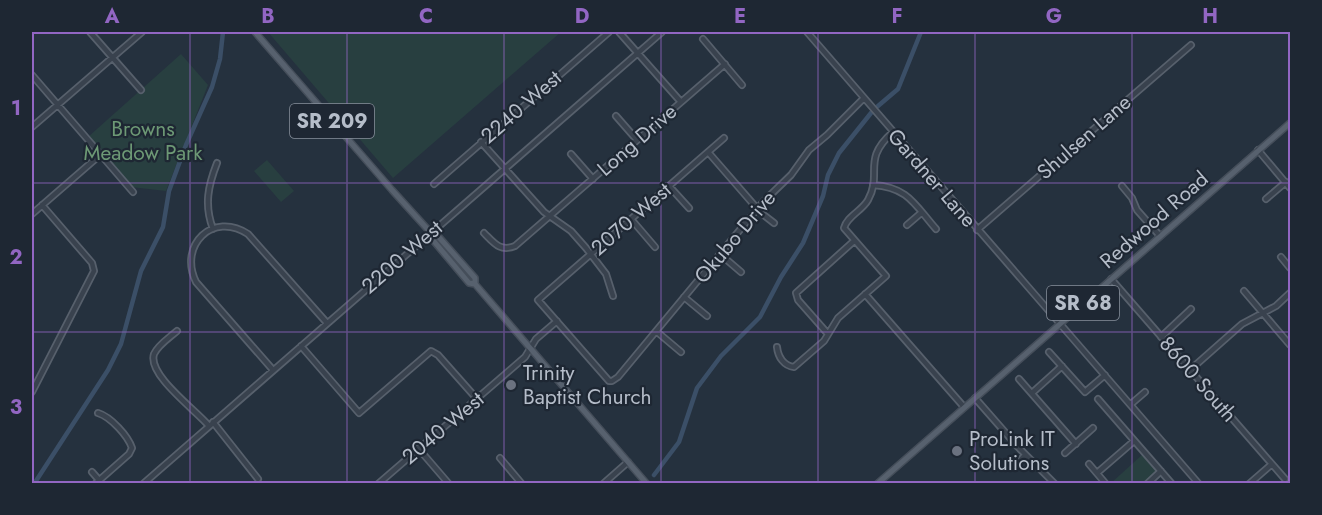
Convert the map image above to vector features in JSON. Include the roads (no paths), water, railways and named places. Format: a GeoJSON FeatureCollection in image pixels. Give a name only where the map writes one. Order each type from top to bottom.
{"type":"FeatureCollection","features":[{"type":"Feature","properties":{"kind":"main road","name":"SR 209"},"geometry":{"type":"LineString","coordinates":[[255,32],[431,233],[432,239],[470,283],[475,284],[647,483]]}},
{"type":"Feature","properties":{"kind":"main road","name":"Redwood Road"},"geometry":{"type":"LineString","coordinates":[[876,483],[1290,123]]}},
{"type":"Feature","properties":{"kind":"street"},"geometry":{"type":"LineString","coordinates":[[90,32],[141,90]]}},
{"type":"Feature","properties":{"kind":"street"},"geometry":{"type":"LineString","coordinates":[[32,127],[142,32]]}},
{"type":"Feature","properties":{"kind":"street","name":"2240 West"},"geometry":{"type":"LineString","coordinates":[[434,184],[609,32]]}},
{"type":"Feature","properties":{"kind":"street"},"geometry":{"type":"LineString","coordinates":[[620,32],[681,102]]}},
{"type":"Feature","properties":{"kind":"street","name":"2200 West"},"geometry":{"type":"LineString","coordinates":[[143,483],[662,32]]}},
{"type":"Feature","properties":{"kind":"street","name":"Gardner Lane"},"geometry":{"type":"LineString","coordinates":[[807,32],[977,230],[1131,404],[1196,482]]}},
{"type":"Feature","properties":{"kind":"street"},"geometry":{"type":"LineString","coordinates":[[703,39],[742,85]]}},
{"type":"Feature","properties":{"kind":"street","name":"Shulsen Lane"},"geometry":{"type":"LineString","coordinates":[[977,230],[1191,45]]}},
{"type":"Feature","properties":{"kind":"street","name":"Long Drive"},"geometry":{"type":"LineString","coordinates":[[484,233],[499,247],[511,248],[725,64]]}},
{"type":"Feature","properties":{"kind":"street"},"geometry":{"type":"LineString","coordinates":[[32,75],[133,192]]}},
{"type":"Feature","properties":{"kind":"street","name":"Okubo Drive"},"geometry":{"type":"LineString","coordinates":[[557,321],[605,378],[612,381],[618,377],[773,190],[795,170],[809,150],[864,98]]}},
{"type":"Feature","properties":{"kind":"street"},"geometry":{"type":"LineString","coordinates":[[616,116],[637,140]]}},
{"type":"Feature","properties":{"kind":"street"},"geometry":{"type":"LineString","coordinates":[[777,347],[779,356],[786,365],[792,367],[797,365],[824,341],[838,318],[886,276],[845,230],[846,222],[868,199],[873,185],[873,164],[877,150],[893,132]]}},
{"type":"Feature","properties":{"kind":"street","name":"2070 West"},"geometry":{"type":"LineString","coordinates":[[557,321],[538,300],[724,138]]}},
{"type":"Feature","properties":{"kind":"street"},"geometry":{"type":"LineString","coordinates":[[481,142],[549,217],[571,231],[606,274],[613,296]]}},
{"type":"Feature","properties":{"kind":"street"},"geometry":{"type":"LineString","coordinates":[[1258,150],[1290,188]]}},
{"type":"Feature","properties":{"kind":"street"},"geometry":{"type":"LineString","coordinates":[[708,152],[757,209],[774,224]]}},
{"type":"Feature","properties":{"kind":"street"},"geometry":{"type":"LineString","coordinates":[[571,154],[593,179]]}},
{"type":"Feature","properties":{"kind":"street"},"geometry":{"type":"LineString","coordinates":[[32,214],[100,155]]}},
{"type":"Feature","properties":{"kind":"street"},"geometry":{"type":"LineString","coordinates":[[213,229],[207,208],[207,196],[217,164]]}},
{"type":"Feature","properties":{"kind":"street"},"geometry":{"type":"LineString","coordinates":[[1266,200],[1286,182]]}},
{"type":"Feature","properties":{"kind":"street"},"geometry":{"type":"LineString","coordinates":[[873,185],[890,186],[897,189],[909,198],[936,230]]}},
{"type":"Feature","properties":{"kind":"street"},"geometry":{"type":"LineString","coordinates":[[669,186],[688,208]]}},
{"type":"Feature","properties":{"kind":"street"},"geometry":{"type":"LineString","coordinates":[[1122,186],[1132,198],[1137,210],[1160,236]]}},
{"type":"Feature","properties":{"kind":"street"},"geometry":{"type":"LineString","coordinates":[[32,388],[94,271],[92,263],[42,205]]}},
{"type":"Feature","properties":{"kind":"street"},"geometry":{"type":"LineString","coordinates":[[907,225],[921,213]]}},
{"type":"Feature","properties":{"kind":"street"},"geometry":{"type":"LineString","coordinates":[[631,219],[655,247]]}},
{"type":"Feature","properties":{"kind":"street"},"geometry":{"type":"LineString","coordinates":[[273,370],[201,287],[193,274],[190,265],[193,248],[203,234],[213,229],[232,227],[248,234],[327,323]]}},
{"type":"Feature","properties":{"kind":"street"},"geometry":{"type":"LineString","coordinates":[[828,334],[798,300],[796,293],[854,240]]}},
{"type":"Feature","properties":{"kind":"street"},"geometry":{"type":"LineString","coordinates":[[720,254],[741,272]]}},
{"type":"Feature","properties":{"kind":"street"},"geometry":{"type":"LineString","coordinates":[[1281,257],[1290,268]]}},
{"type":"Feature","properties":{"kind":"street","name":"8600 South"},"geometry":{"type":"LineString","coordinates":[[1111,279],[1285,478]]}},
{"type":"Feature","properties":{"kind":"street"},"geometry":{"type":"LineString","coordinates":[[1244,291],[1290,345]]}},
{"type":"Feature","properties":{"kind":"street"},"geometry":{"type":"LineString","coordinates":[[1190,370],[1237,328],[1250,318],[1276,306],[1290,293]]}},
{"type":"Feature","properties":{"kind":"street"},"geometry":{"type":"LineString","coordinates":[[866,294],[964,407]]}},
{"type":"Feature","properties":{"kind":"street"},"geometry":{"type":"LineString","coordinates":[[684,297],[707,316]]}},
{"type":"Feature","properties":{"kind":"street"},"geometry":{"type":"LineString","coordinates":[[1161,337],[1191,309]]}},
{"type":"Feature","properties":{"kind":"street","name":"2040 West"},"geometry":{"type":"LineString","coordinates":[[378,483],[525,357],[536,339],[557,321]]}},
{"type":"Feature","properties":{"kind":"street"},"geometry":{"type":"LineString","coordinates":[[177,331],[156,351],[153,359],[154,367],[178,396],[211,424],[258,479]]}},
{"type":"Feature","properties":{"kind":"street"},"geometry":{"type":"LineString","coordinates":[[656,331],[681,352]]}},
{"type":"Feature","properties":{"kind":"street"},"geometry":{"type":"LineString","coordinates":[[301,346],[359,413],[431,351],[438,355],[477,399]]}},
{"type":"Feature","properties":{"kind":"street"},"geometry":{"type":"LineString","coordinates":[[1049,352],[1085,392],[1105,375]]}},
{"type":"Feature","properties":{"kind":"street"},"geometry":{"type":"LineString","coordinates":[[1032,393],[1062,366]]}},
{"type":"Feature","properties":{"kind":"street"},"geometry":{"type":"LineString","coordinates":[[1019,379],[1076,444]]}},
{"type":"Feature","properties":{"kind":"street"},"geometry":{"type":"LineString","coordinates":[[1131,404],[1145,392]]}},
{"type":"Feature","properties":{"kind":"street"},"geometry":{"type":"LineString","coordinates":[[975,398],[1025,455],[1054,483]]}},
{"type":"Feature","properties":{"kind":"street"},"geometry":{"type":"LineString","coordinates":[[1098,399],[1172,483]]}},
{"type":"Feature","properties":{"kind":"street"},"geometry":{"type":"LineString","coordinates":[[92,472],[97,482],[132,448],[109,419],[98,413]]}},
{"type":"Feature","properties":{"kind":"street"},"geometry":{"type":"LineString","coordinates":[[1065,453],[1094,428]]}},
{"type":"Feature","properties":{"kind":"street"},"geometry":{"type":"LineString","coordinates":[[1097,473],[1134,441]]}},
{"type":"Feature","properties":{"kind":"street"},"geometry":{"type":"LineString","coordinates":[[418,448],[449,483]]}},
{"type":"Feature","properties":{"kind":"street"},"geometry":{"type":"LineString","coordinates":[[1018,463],[1025,455]]}},
{"type":"Feature","properties":{"kind":"street"},"geometry":{"type":"LineString","coordinates":[[500,458],[522,483]]}},
{"type":"Feature","properties":{"kind":"street"},"geometry":{"type":"LineString","coordinates":[[603,483],[628,462]]}},
{"type":"Feature","properties":{"kind":"street"},"geometry":{"type":"LineString","coordinates":[[1089,464],[1106,483]]}},
{"type":"Feature","properties":{"kind":"street"},"geometry":{"type":"LineString","coordinates":[[1249,483],[1272,464]]}},
{"type":"Feature","properties":{"kind":"street"},"geometry":{"type":"LineString","coordinates":[[1147,483],[1161,471]]}},
{"type":"Feature","properties":{"kind":"street"},"geometry":{"type":"LineString","coordinates":[[1189,483],[1196,482]]}},
{"type":"Feature","properties":{"kind":"waterway"},"geometry":{"type":"LineString","coordinates":[[34,484],[108,370],[121,344],[141,271],[163,227],[169,191],[186,145],[212,87],[220,59],[223,32]]}},
{"type":"Feature","properties":{"kind":"waterway"},"geometry":{"type":"LineString","coordinates":[[878,106],[898,89],[921,32]]}},
{"type":"Feature","properties":{"kind":"waterway"},"geometry":{"type":"LineString","coordinates":[[654,475],[679,442],[697,388],[721,356],[760,317],[781,277],[803,243],[823,196],[828,175],[839,153],[871,113]]}},
{"type":"Feature","properties":{"kind":"place","name":"Trinity Baptist Church"},"geometry":{"type":"Point","coordinates":[511,385]}},
{"type":"Feature","properties":{"kind":"place","name":"ProLink IT Solutions"},"geometry":{"type":"Point","coordinates":[957,451]}},
{"type":"Feature","properties":{"kind":"park label","name":"Browns Meadow Park"},"geometry":{"type":"Point","coordinates":[143,141]}}]}
